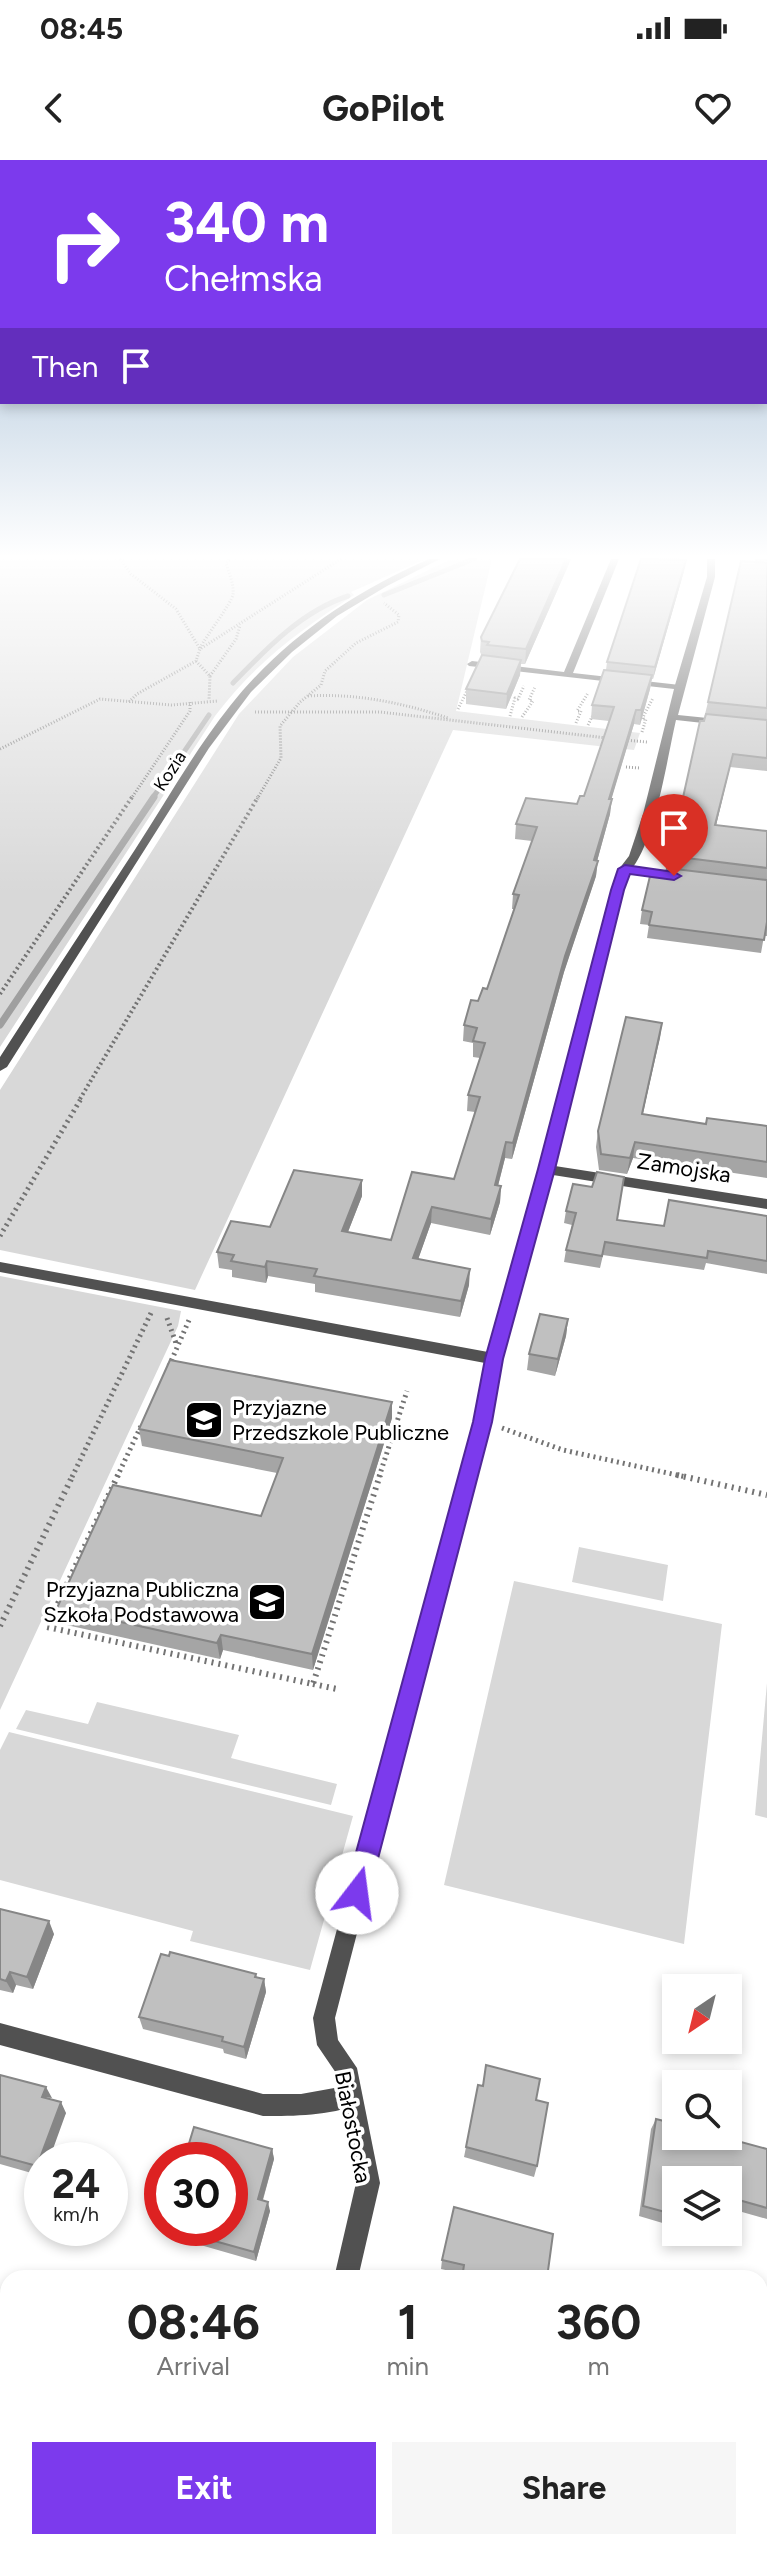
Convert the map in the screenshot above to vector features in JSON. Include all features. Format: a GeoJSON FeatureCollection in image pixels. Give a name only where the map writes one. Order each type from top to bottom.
{"type":"FeatureCollection","features":[{"type":"Feature","properties":{"kind":"street","name":"Kozia"},"geometry":{"type":"LineString","coordinates":[[0,1067],[235,706],[267,671]]}},
{"type":"Feature","properties":{"kind":"street"},"geometry":{"type":"LineString","coordinates":[[532,671],[680,688]]}},
{"type":"Feature","properties":{"kind":"street"},"geometry":{"type":"LineString","coordinates":[[567,675],[569,671]]}},
{"type":"Feature","properties":{"kind":"street","name":"Białostocka"},"geometry":{"type":"LineString","coordinates":[[348,2270],[368,2183],[346,2068],[328,2045],[324,2018],[482,1422],[494,1359],[625,869],[635,856],[648,814],[685,671]]}},
{"type":"Feature","properties":{"kind":"street"},"geometry":{"type":"LineString","coordinates":[[672,717],[767,727]]}},
{"type":"Feature","properties":{"kind":"street"},"geometry":{"type":"LineString","coordinates":[[625,869],[705,880]]}},
{"type":"Feature","properties":{"kind":"street","name":"Zamojska"},"geometry":{"type":"LineString","coordinates":[[547,1169],[767,1204]]}},
{"type":"Feature","properties":{"kind":"street"},"geometry":{"type":"LineString","coordinates":[[0,1267],[494,1359]]}},
{"type":"Feature","properties":{"kind":"street"},"geometry":{"type":"LineString","coordinates":[[0,2034],[263,2105],[301,2105],[351,2096]]}},
{"type":"Feature","properties":{"kind":"path"},"geometry":{"type":"LineString","coordinates":[[129,702],[137,694],[179,671]]}},
{"type":"Feature","properties":{"kind":"path"},"geometry":{"type":"LineString","coordinates":[[205,671],[210,676]]}},
{"type":"Feature","properties":{"kind":"path"},"geometry":{"type":"LineString","coordinates":[[209,700],[210,676],[214,671]]}},
{"type":"Feature","properties":{"kind":"path"},"geometry":{"type":"LineString","coordinates":[[0,1236],[281,758],[278,731],[291,712],[321,685],[326,671]]}},
{"type":"Feature","properties":{"kind":"path"},"geometry":{"type":"LineString","coordinates":[[458,709],[473,671]]}},
{"type":"Feature","properties":{"kind":"path"},"geometry":{"type":"LineString","coordinates":[[510,716],[515,698],[518,699],[536,671]]}},
{"type":"Feature","properties":{"kind":"path"},"geometry":{"type":"LineString","coordinates":[[522,717],[533,701],[529,700],[536,671]]}},
{"type":"Feature","properties":{"kind":"path"},"geometry":{"type":"LineString","coordinates":[[576,723],[581,711],[577,711],[579,706],[583,706],[599,678]]}},
{"type":"Feature","properties":{"kind":"path"},"geometry":{"type":"LineString","coordinates":[[588,725],[597,708],[594,708],[599,678]]}},
{"type":"Feature","properties":{"kind":"path"},"geometry":{"type":"LineString","coordinates":[[642,732],[646,719],[642,719],[647,714],[656,689]]}},
{"type":"Feature","properties":{"kind":"path"},"geometry":{"type":"LineString","coordinates":[[306,697],[329,694],[426,710],[460,722]]}},
{"type":"Feature","properties":{"kind":"path"},"geometry":{"type":"LineString","coordinates":[[0,749],[100,699],[129,702],[209,700],[291,712],[380,712],[611,738]]}},
{"type":"Feature","properties":{"kind":"path"},"geometry":{"type":"LineString","coordinates":[[0,994],[190,711],[190,702]]}},
{"type":"Feature","properties":{"kind":"path"},"geometry":{"type":"LineString","coordinates":[[626,740],[656,743]]}},
{"type":"Feature","properties":{"kind":"path"},"geometry":{"type":"LineString","coordinates":[[0,1626],[158,1298]]}},
{"type":"Feature","properties":{"kind":"path"},"geometry":{"type":"LineString","coordinates":[[164,1375],[194,1309]]}},
{"type":"Feature","properties":{"kind":"path"},"geometry":{"type":"LineString","coordinates":[[166,1314],[177,1347]]}},
{"type":"Feature","properties":{"kind":"path"},"geometry":{"type":"LineString","coordinates":[[313,1684],[407,1391]]}},
{"type":"Feature","properties":{"kind":"path"},"geometry":{"type":"LineString","coordinates":[[145,1417],[47,1627],[337,1689]]}},
{"type":"Feature","properties":{"kind":"path"},"geometry":{"type":"LineString","coordinates":[[482,1422],[563,1450],[767,1495]]}},
{"type":"Feature","properties":{"kind":"shaded area"},"geometry":{"type":"Polygon","coordinates":[[[0,671],[255,671],[215,716],[0,1047],[0,671]]]}},
{"type":"Feature","properties":{"kind":"shaded area"},"geometry":{"type":"Polygon","coordinates":[[[280,671],[466,671],[456,711],[640,733],[634,750],[453,730],[195,1290],[0,1250],[0,1090],[239,714],[280,671]]]}},
{"type":"Feature","properties":{"kind":"shaded area"},"geometry":{"type":"Polygon","coordinates":[[[0,1276],[181,1311],[178,1326],[0,1710],[0,1276]]]}},
{"type":"Feature","properties":{"kind":"shaded area"},"geometry":{"type":"Polygon","coordinates":[[[579,1547],[668,1565],[663,1601],[572,1582],[579,1547]]]}},
{"type":"Feature","properties":{"kind":"shaded area"},"geometry":{"type":"Polygon","coordinates":[[[514,1581],[722,1624],[684,1944],[444,1885],[514,1581]]]}},
{"type":"Feature","properties":{"kind":"shaded area"},"geometry":{"type":"Polygon","coordinates":[[[767,1683],[767,1818],[755,1815],[767,1683]]]}},
{"type":"Feature","properties":{"kind":"shaded area"},"geometry":{"type":"Polygon","coordinates":[[[97,1702],[239,1735],[231,1758],[337,1784],[331,1805],[16,1729],[26,1710],[88,1724],[97,1702]]]}},
{"type":"Feature","properties":{"kind":"shaded area"},"geometry":{"type":"Polygon","coordinates":[[[9,1732],[353,1816],[310,1970],[190,1941],[193,1931],[0,1880],[0,1750],[9,1732]]]}},
{"type":"Feature","properties":{"kind":"building"},"geometry":{"type":"Polygon","coordinates":[[[475,671],[517,671],[507,694],[466,689],[475,671]]]}},
{"type":"Feature","properties":{"kind":"building"},"geometry":{"type":"Polygon","coordinates":[[[604,671],[652,675],[641,710],[636,710],[609,799],[612,799],[594,860],[598,861],[565,956],[513,1143],[506,1142],[495,1185],[501,1186],[491,1219],[432,1207],[413,1258],[470,1269],[461,1301],[314,1276],[317,1269],[267,1261],[265,1267],[231,1261],[234,1255],[217,1252],[231,1221],[270,1227],[294,1170],[362,1180],[342,1231],[391,1240],[412,1172],[454,1179],[480,1097],[468,1095],[485,1043],[473,1041],[477,1028],[464,1025],[471,1000],[478,1001],[483,988],[487,989],[519,895],[513,894],[537,827],[516,824],[526,798],[577,804],[580,796],[584,796],[614,707],[592,705],[604,671]]]}},
{"type":"Feature","properties":{"kind":"building"},"geometry":{"type":"Polygon","coordinates":[[[715,671],[767,671],[767,708],[708,702],[715,671]]]}},
{"type":"Feature","properties":{"kind":"building"},"geometry":{"type":"Polygon","coordinates":[[[706,714],[767,720],[767,758],[733,754],[715,825],[767,831],[767,868],[670,856],[700,721],[704,721],[706,714]]]}},
{"type":"Feature","properties":{"kind":"building"},"geometry":{"type":"Polygon","coordinates":[[[667,868],[767,880],[764,940],[649,925],[652,912],[642,910],[650,876],[665,878],[667,868]]]}},
{"type":"Feature","properties":{"kind":"building"},"geometry":{"type":"Polygon","coordinates":[[[626,1017],[662,1023],[642,1114],[706,1124],[707,1118],[767,1126],[767,1162],[635,1142],[630,1158],[601,1154],[598,1131],[626,1017]]]}},
{"type":"Feature","properties":{"kind":"building"},"geometry":{"type":"Polygon","coordinates":[[[597,1172],[624,1177],[617,1220],[664,1226],[669,1200],[767,1216],[767,1261],[708,1251],[707,1258],[605,1242],[602,1256],[566,1250],[576,1213],[566,1211],[573,1184],[592,1187],[597,1172]]]}},
{"type":"Feature","properties":{"kind":"building"},"geometry":{"type":"Polygon","coordinates":[[[540,1314],[568,1319],[558,1359],[529,1354],[540,1314]]]}},
{"type":"Feature","properties":{"kind":"building"},"geometry":{"type":"Polygon","coordinates":[[[170,1360],[392,1402],[312,1654],[221,1635],[217,1643],[57,1608],[113,1485],[261,1516],[283,1458],[139,1429],[170,1360]]]}},
{"type":"Feature","properties":{"kind":"building"},"geometry":{"type":"Polygon","coordinates":[[[0,1909],[49,1921],[27,1977],[10,1972],[6,1981],[0,1979],[0,1909]]]}},
{"type":"Feature","properties":{"kind":"building"},"geometry":{"type":"Polygon","coordinates":[[[170,1952],[256,1974],[255,1977],[264,1979],[244,2047],[222,2041],[223,2037],[139,2017],[161,1954],[169,1956],[170,1952]]]}},
{"type":"Feature","properties":{"kind":"building"},"geometry":{"type":"Polygon","coordinates":[[[486,2065],[540,2079],[536,2100],[548,2103],[537,2166],[466,2147],[478,2085],[483,2086],[486,2065]]]}},
{"type":"Feature","properties":{"kind":"building"},"geometry":{"type":"Polygon","coordinates":[[[0,2075],[46,2087],[42,2097],[61,2102],[46,2142],[24,2142],[24,2162],[0,2156],[0,2075]]]}},
{"type":"Feature","properties":{"kind":"building"},"geometry":{"type":"Polygon","coordinates":[[[656,2119],[662,2120],[662,2150],[742,2150],[742,2142],[767,2149],[767,2208],[742,2201],[742,2166],[662,2166],[662,2211],[643,2206],[656,2119]]]}},
{"type":"Feature","properties":{"kind":"building"},"geometry":{"type":"Polygon","coordinates":[[[194,2127],[247,2142],[189,2142],[194,2127]]]}},
{"type":"Feature","properties":{"kind":"building"},"geometry":{"type":"Polygon","coordinates":[[[248,2142],[272,2149],[258,2199],[268,2202],[254,2252],[232,2246],[248,2246],[248,2142]]]}},
{"type":"Feature","properties":{"kind":"building"},"geometry":{"type":"Polygon","coordinates":[[[454,2207],[553,2234],[548,2270],[463,2270],[464,2265],[442,2260],[454,2207]]]}},
{"type":"Feature","properties":{"kind":"waterway"},"geometry":{"type":"LineString","coordinates":[[233,683],[245,671]]}},
{"type":"Feature","properties":{"kind":"waterway"},"geometry":{"type":"LineString","coordinates":[[152,799],[209,715]]}},
{"type":"Feature","properties":{"kind":"waterway"},"geometry":{"type":"LineString","coordinates":[[0,1025],[154,797]]}},
{"type":"Feature","properties":{"kind":"place","name":"Przyjazne Przedszkole Publiczne"},"geometry":{"type":"Point","coordinates":[204,1420]}},
{"type":"Feature","properties":{"kind":"place","name":"Przyjazna Publiczna Szkoła Podstawowa"},"geometry":{"type":"Point","coordinates":[267,1602]}},
{"type":"Feature","properties":{"kind":"route"},"geometry":{"type":"LineString","coordinates":[[357,1893],[482,1422],[494,1359],[547,1169],[617,890],[625,869],[674,876]]}}]}
